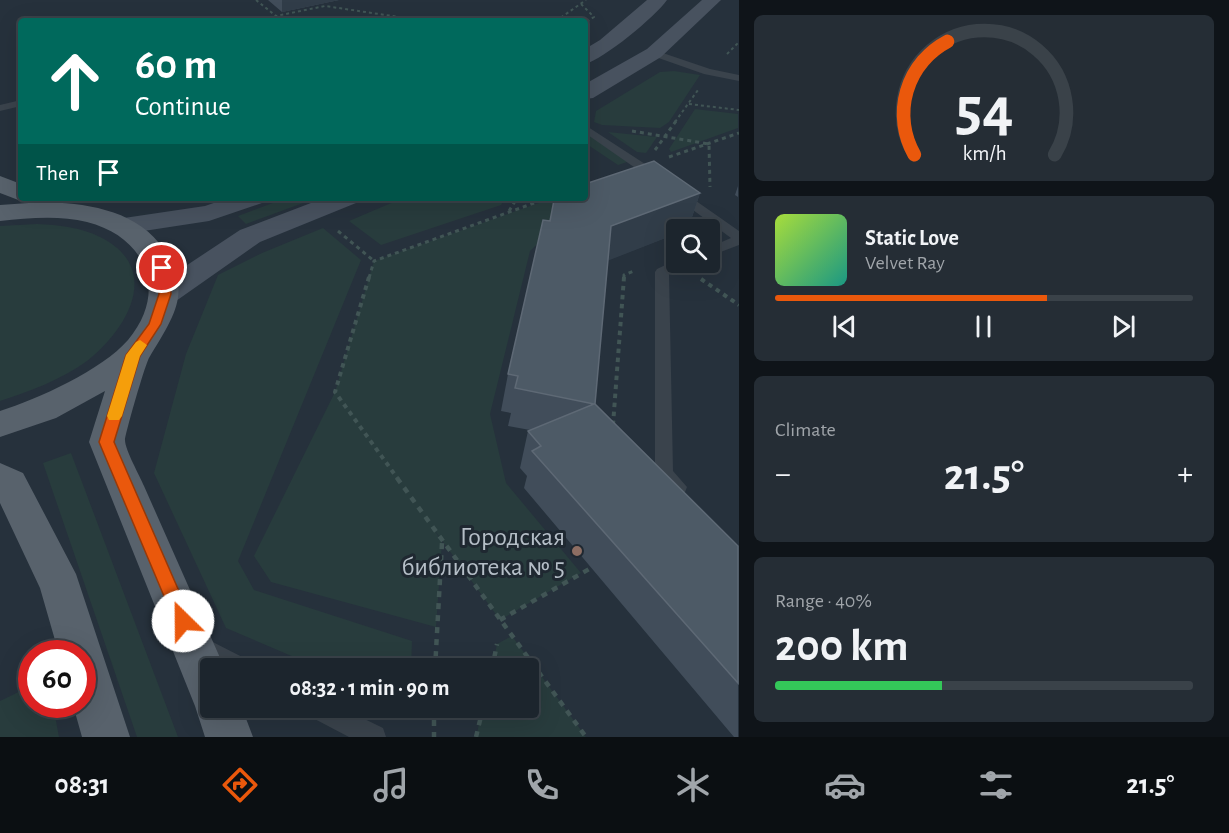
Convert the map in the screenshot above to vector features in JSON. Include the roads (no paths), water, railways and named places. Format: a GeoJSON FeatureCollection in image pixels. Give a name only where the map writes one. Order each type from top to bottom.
{"type":"FeatureCollection","features":[{"type":"Feature","properties":{"kind":"main road"},"geometry":{"type":"LineString","coordinates":[[588,56],[608,44],[658,0]]}},
{"type":"Feature","properties":{"kind":"main road"},"geometry":{"type":"LineString","coordinates":[[588,91],[654,53],[712,0]]}},
{"type":"Feature","properties":{"kind":"main road"},"geometry":{"type":"LineString","coordinates":[[0,184],[18,192]]}},
{"type":"Feature","properties":{"kind":"main road"},"geometry":{"type":"LineString","coordinates":[[39,201],[60,210]]}},
{"type":"Feature","properties":{"kind":"main road"},"geometry":{"type":"LineString","coordinates":[[124,226],[209,213],[244,201]]}},
{"type":"Feature","properties":{"kind":"main road"},"geometry":{"type":"LineString","coordinates":[[165,294],[250,236],[339,201]]}},
{"type":"Feature","properties":{"kind":"main road"},"geometry":{"type":"LineString","coordinates":[[0,213],[60,210],[94,215],[124,226],[148,244],[162,268],[165,294],[155,324],[133,355],[107,442],[200,662]]}},
{"type":"Feature","properties":{"kind":"main road"},"geometry":{"type":"LineString","coordinates":[[0,424],[39,413],[85,389],[133,355]]}},
{"type":"Feature","properties":{"kind":"main road"},"geometry":{"type":"LineString","coordinates":[[0,478],[10,484],[61,587],[77,640]]}},
{"type":"Feature","properties":{"kind":"main road"},"geometry":{"type":"LineString","coordinates":[[96,704],[106,737]]}},
{"type":"Feature","properties":{"kind":"main road"},"geometry":{"type":"LineString","coordinates":[[222,718],[229,737]]}},
{"type":"Feature","properties":{"kind":"lane"},"geometry":{"type":"LineString","coordinates":[[654,53],[708,72],[738,78]]}},
{"type":"Feature","properties":{"kind":"lane"},"geometry":{"type":"LineString","coordinates":[[0,108],[18,104]]}},
{"type":"Feature","properties":{"kind":"lane"},"geometry":{"type":"LineString","coordinates":[[588,130],[643,166],[738,239],[720,247]]}},
{"type":"Feature","properties":{"kind":"lane"},"geometry":{"type":"LineString","coordinates":[[666,270],[662,272],[664,474],[686,496]]}},
{"type":"Feature","properties":{"kind":"lane"},"geometry":{"type":"LineString","coordinates":[[192,641],[222,658]]}},
{"type":"Feature","properties":{"kind":"lane"},"geometry":{"type":"LineString","coordinates":[[337,718],[374,737]]}},
{"type":"Feature","properties":{"kind":"place","name":"Городская библиотека № 5"},"geometry":{"type":"Point","coordinates":[577,551]}}]}
